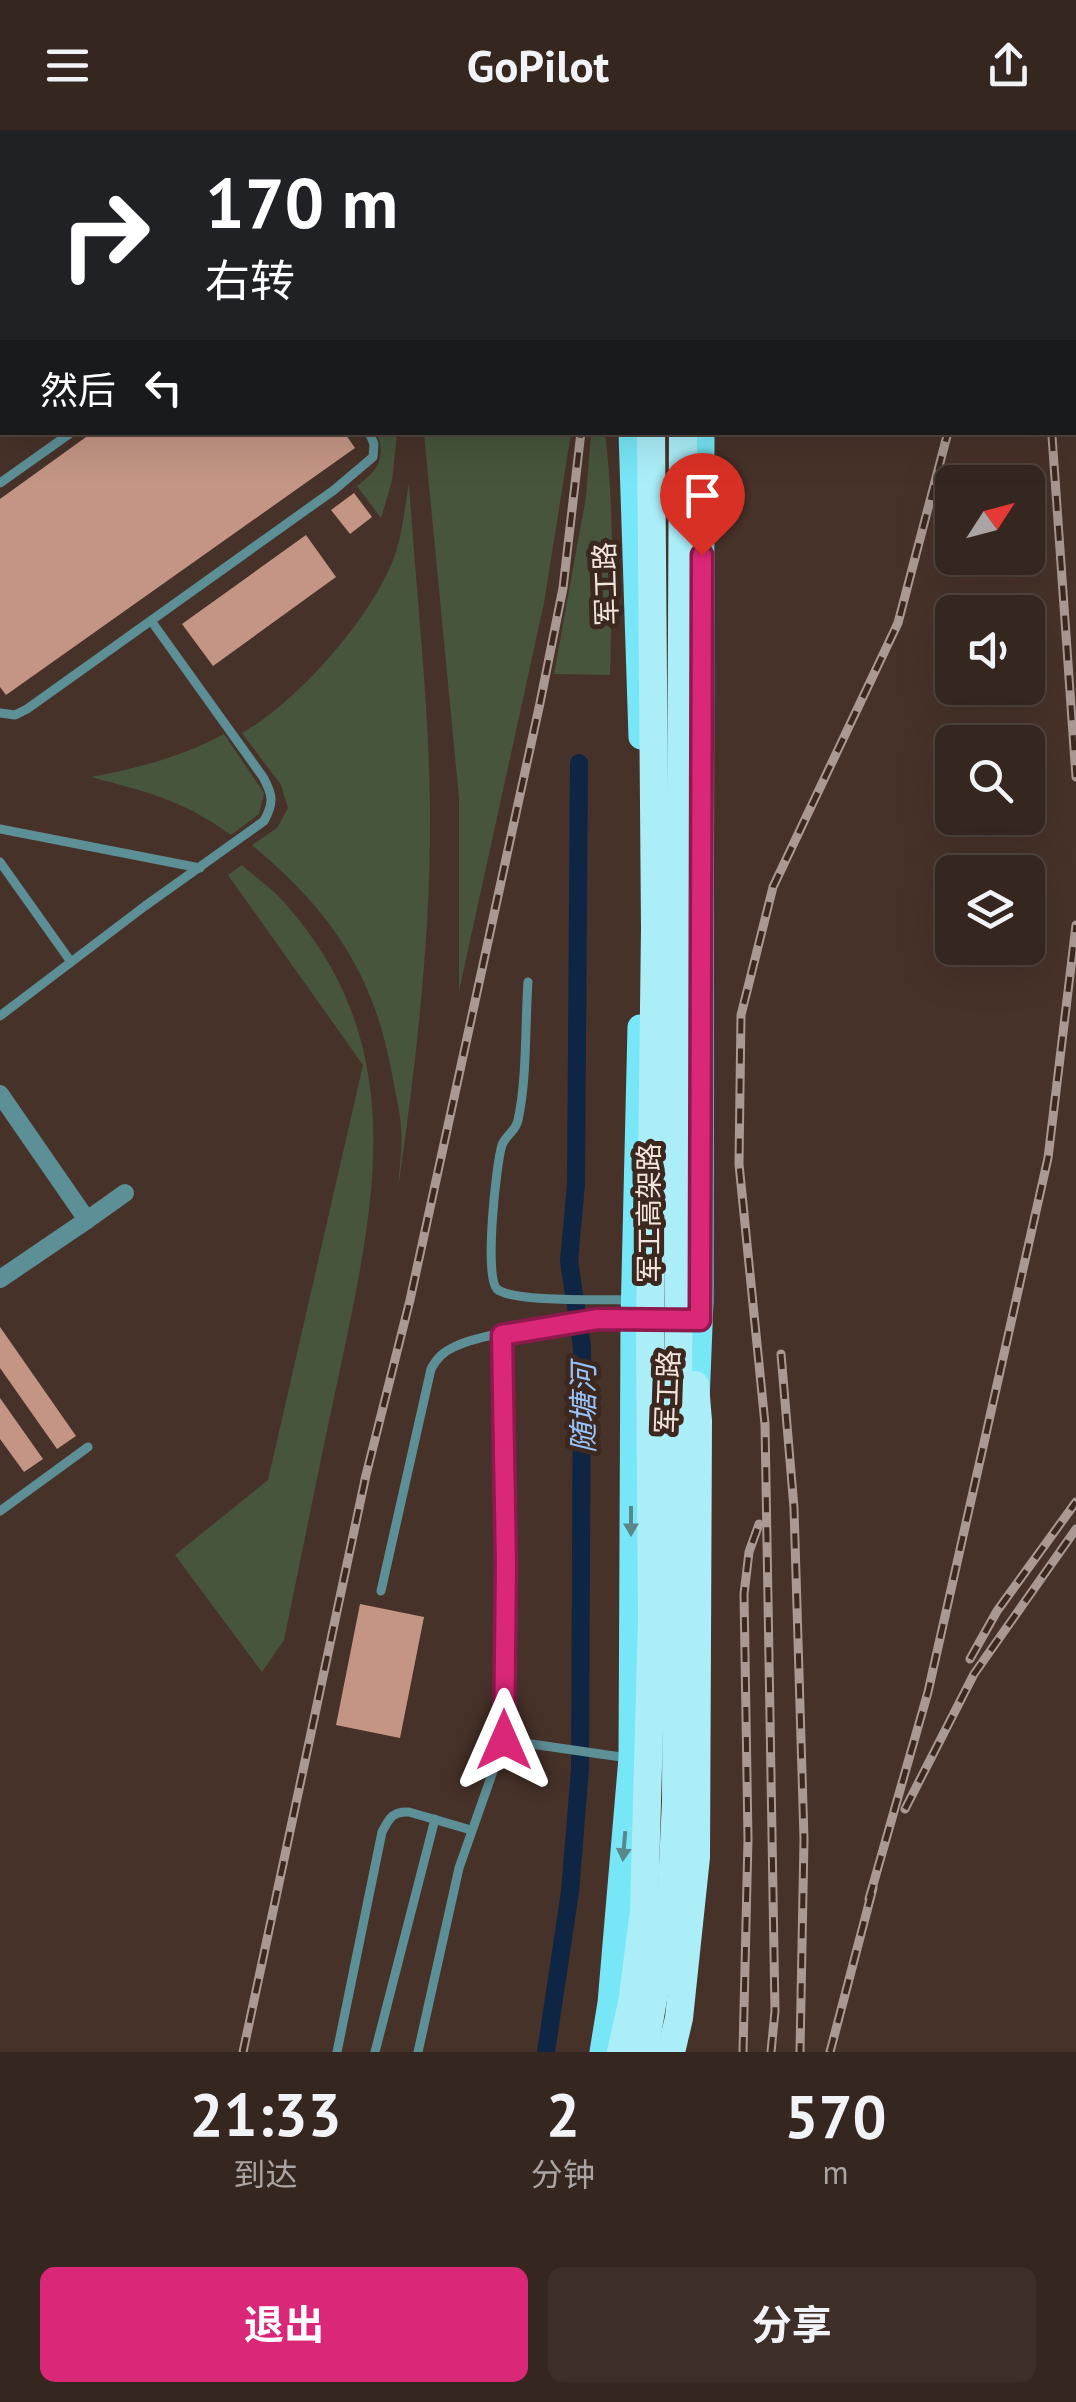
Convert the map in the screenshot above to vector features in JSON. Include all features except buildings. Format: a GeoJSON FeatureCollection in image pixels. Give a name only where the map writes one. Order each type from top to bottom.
{"type":"FeatureCollection","features":[{"type":"Feature","properties":{"kind":"highway","name":"军工高架路"},"geometry":{"type":"LineString","coordinates":[[621,2052],[644,1911],[652,1620],[654,595],[648,435]]}},
{"type":"Feature","properties":{"kind":"highway","name":"军工高架路"},"geometry":{"type":"LineString","coordinates":[[644,2052],[672,1887],[676,1801],[682,1216],[683,435]]}},
{"type":"Feature","properties":{"kind":"highway"},"geometry":{"type":"LineString","coordinates":[[671,2052],[680,2018],[696,1856],[698,1421],[682,1216]]}},
{"type":"Feature","properties":{"kind":"main road","name":"军工路"},"geometry":{"type":"LineString","coordinates":[[602,2052],[610,2003],[631,1758],[633,1309],[644,908],[631,435]]}},
{"type":"Feature","properties":{"kind":"main road","name":"军工路"},"geometry":{"type":"LineString","coordinates":[[655,2052],[672,1976],[689,1794],[687,1651],[701,1310],[702,435]]}},
{"type":"Feature","properties":{"kind":"street"},"geometry":{"type":"LineString","coordinates":[[0,1094],[87,1220]]}},
{"type":"Feature","properties":{"kind":"street"},"geometry":{"type":"LineString","coordinates":[[0,1279],[125,1193]]}},
{"type":"Feature","properties":{"kind":"lane"},"geometry":{"type":"LineString","coordinates":[[0,483],[68,435]]}},
{"type":"Feature","properties":{"kind":"lane"},"geometry":{"type":"LineString","coordinates":[[0,713],[15,715],[27,709],[366,464],[373,457],[370,435]]}},
{"type":"Feature","properties":{"kind":"lane"},"geometry":{"type":"LineString","coordinates":[[0,1016],[264,822],[272,807],[272,794],[152,622]]}},
{"type":"Feature","properties":{"kind":"lane"},"geometry":{"type":"LineString","coordinates":[[0,828],[200,868]]}},
{"type":"Feature","properties":{"kind":"lane"},"geometry":{"type":"LineString","coordinates":[[0,862],[71,962]]}},
{"type":"Feature","properties":{"kind":"lane"},"geometry":{"type":"LineString","coordinates":[[528,982],[519,1119],[501,1148],[491,1248],[492,1280],[497,1289],[506,1293],[546,1299],[595,1298],[633,1309],[701,1310]]}},
{"type":"Feature","properties":{"kind":"lane"},"geometry":{"type":"LineString","coordinates":[[381,1590],[431,1368],[438,1357],[454,1346],[633,1309],[701,1310]]}},
{"type":"Feature","properties":{"kind":"lane"},"geometry":{"type":"LineString","coordinates":[[418,2052],[459,1868],[504,1740],[502,1335]]}},
{"type":"Feature","properties":{"kind":"lane"},"geometry":{"type":"LineString","coordinates":[[0,1511],[88,1447]]}},
{"type":"Feature","properties":{"kind":"lane"},"geometry":{"type":"LineString","coordinates":[[504,1740],[631,1758]]}},
{"type":"Feature","properties":{"kind":"lane"},"geometry":{"type":"LineString","coordinates":[[337,2052],[382,1832],[390,1816],[398,1811],[471,1830]]}},
{"type":"Feature","properties":{"kind":"lane"},"geometry":{"type":"LineString","coordinates":[[375,2052],[435,1818]]}},
{"type":"Feature","properties":{"kind":"green space"},"geometry":{"type":"Polygon","coordinates":[[[377,435],[397,435],[392,481],[381,518],[357,486],[378,463],[381,450],[377,435]]]}},
{"type":"Feature","properties":{"kind":"green space"},"geometry":{"type":"Polygon","coordinates":[[[424,435],[571,435],[544,603],[459,991],[459,798],[424,435]]]}},
{"type":"Feature","properties":{"kind":"green space"},"geometry":{"type":"Polygon","coordinates":[[[591,435],[605,435],[612,554],[610,675],[554,674],[586,497],[591,435]]]}},
{"type":"Feature","properties":{"kind":"green space"},"geometry":{"type":"Polygon","coordinates":[[[409,483],[427,728],[430,858],[421,1000],[398,1189],[400,1114],[373,1005],[360,974],[326,919],[252,845],[277,828],[288,808],[281,785],[242,733],[310,678],[371,602],[396,552],[409,483]]]}},
{"type":"Feature","properties":{"kind":"green space"},"geometry":{"type":"Polygon","coordinates":[[[224,734],[264,793],[259,814],[231,835],[180,805],[91,777],[159,761],[224,734]]]}},
{"type":"Feature","properties":{"kind":"green space"},"geometry":{"type":"Polygon","coordinates":[[[242,865],[282,900],[323,954],[351,1009],[367,1065],[373,1123],[372,1181],[354,1303],[284,1640],[262,1672],[175,1555],[268,1480],[363,1065],[228,875],[242,865]]]}},
{"type":"Feature","properties":{"kind":"waterway","name":"随塘河"},"geometry":{"type":"LineString","coordinates":[[546,2052],[570,1892],[580,1769],[582,1347],[569,1261],[576,1184],[579,763]]}},
{"type":"Feature","properties":{"kind":"railway"},"geometry":{"type":"LineString","coordinates":[[243,2052],[366,1475],[410,1300],[540,703],[563,588],[581,435]]}},
{"type":"Feature","properties":{"kind":"railway"},"geometry":{"type":"LineString","coordinates":[[771,2052],[775,2011],[765,1424],[739,1164],[741,1015],[773,887],[898,623],[947,435]]}},
{"type":"Feature","properties":{"kind":"railway"},"geometry":{"type":"LineString","coordinates":[[1052,436],[1076,777]]}},
{"type":"Feature","properties":{"kind":"railway"},"geometry":{"type":"LineString","coordinates":[[869,1899],[928,1692],[1048,1158],[1076,925]]}},
{"type":"Feature","properties":{"kind":"railway"},"geometry":{"type":"LineString","coordinates":[[781,1354],[794,1508],[804,1839],[800,2052]]}},
{"type":"Feature","properties":{"kind":"railway"},"geometry":{"type":"LineString","coordinates":[[970,1659],[997,1611],[1076,1502]]}},
{"type":"Feature","properties":{"kind":"railway"},"geometry":{"type":"LineString","coordinates":[[743,2052],[748,1839],[744,1594],[749,1552],[759,1524]]}},
{"type":"Feature","properties":{"kind":"railway"},"geometry":{"type":"LineString","coordinates":[[905,1809],[974,1674],[1076,1529]]}},
{"type":"Feature","properties":{"kind":"railway"},"geometry":{"type":"LineString","coordinates":[[830,2052],[873,1888]]}},
{"type":"Feature","properties":{"kind":"route"},"geometry":{"type":"LineString","coordinates":[[504,1740],[502,1335],[598,1319],[700,1320],[702,555]]}}]}
